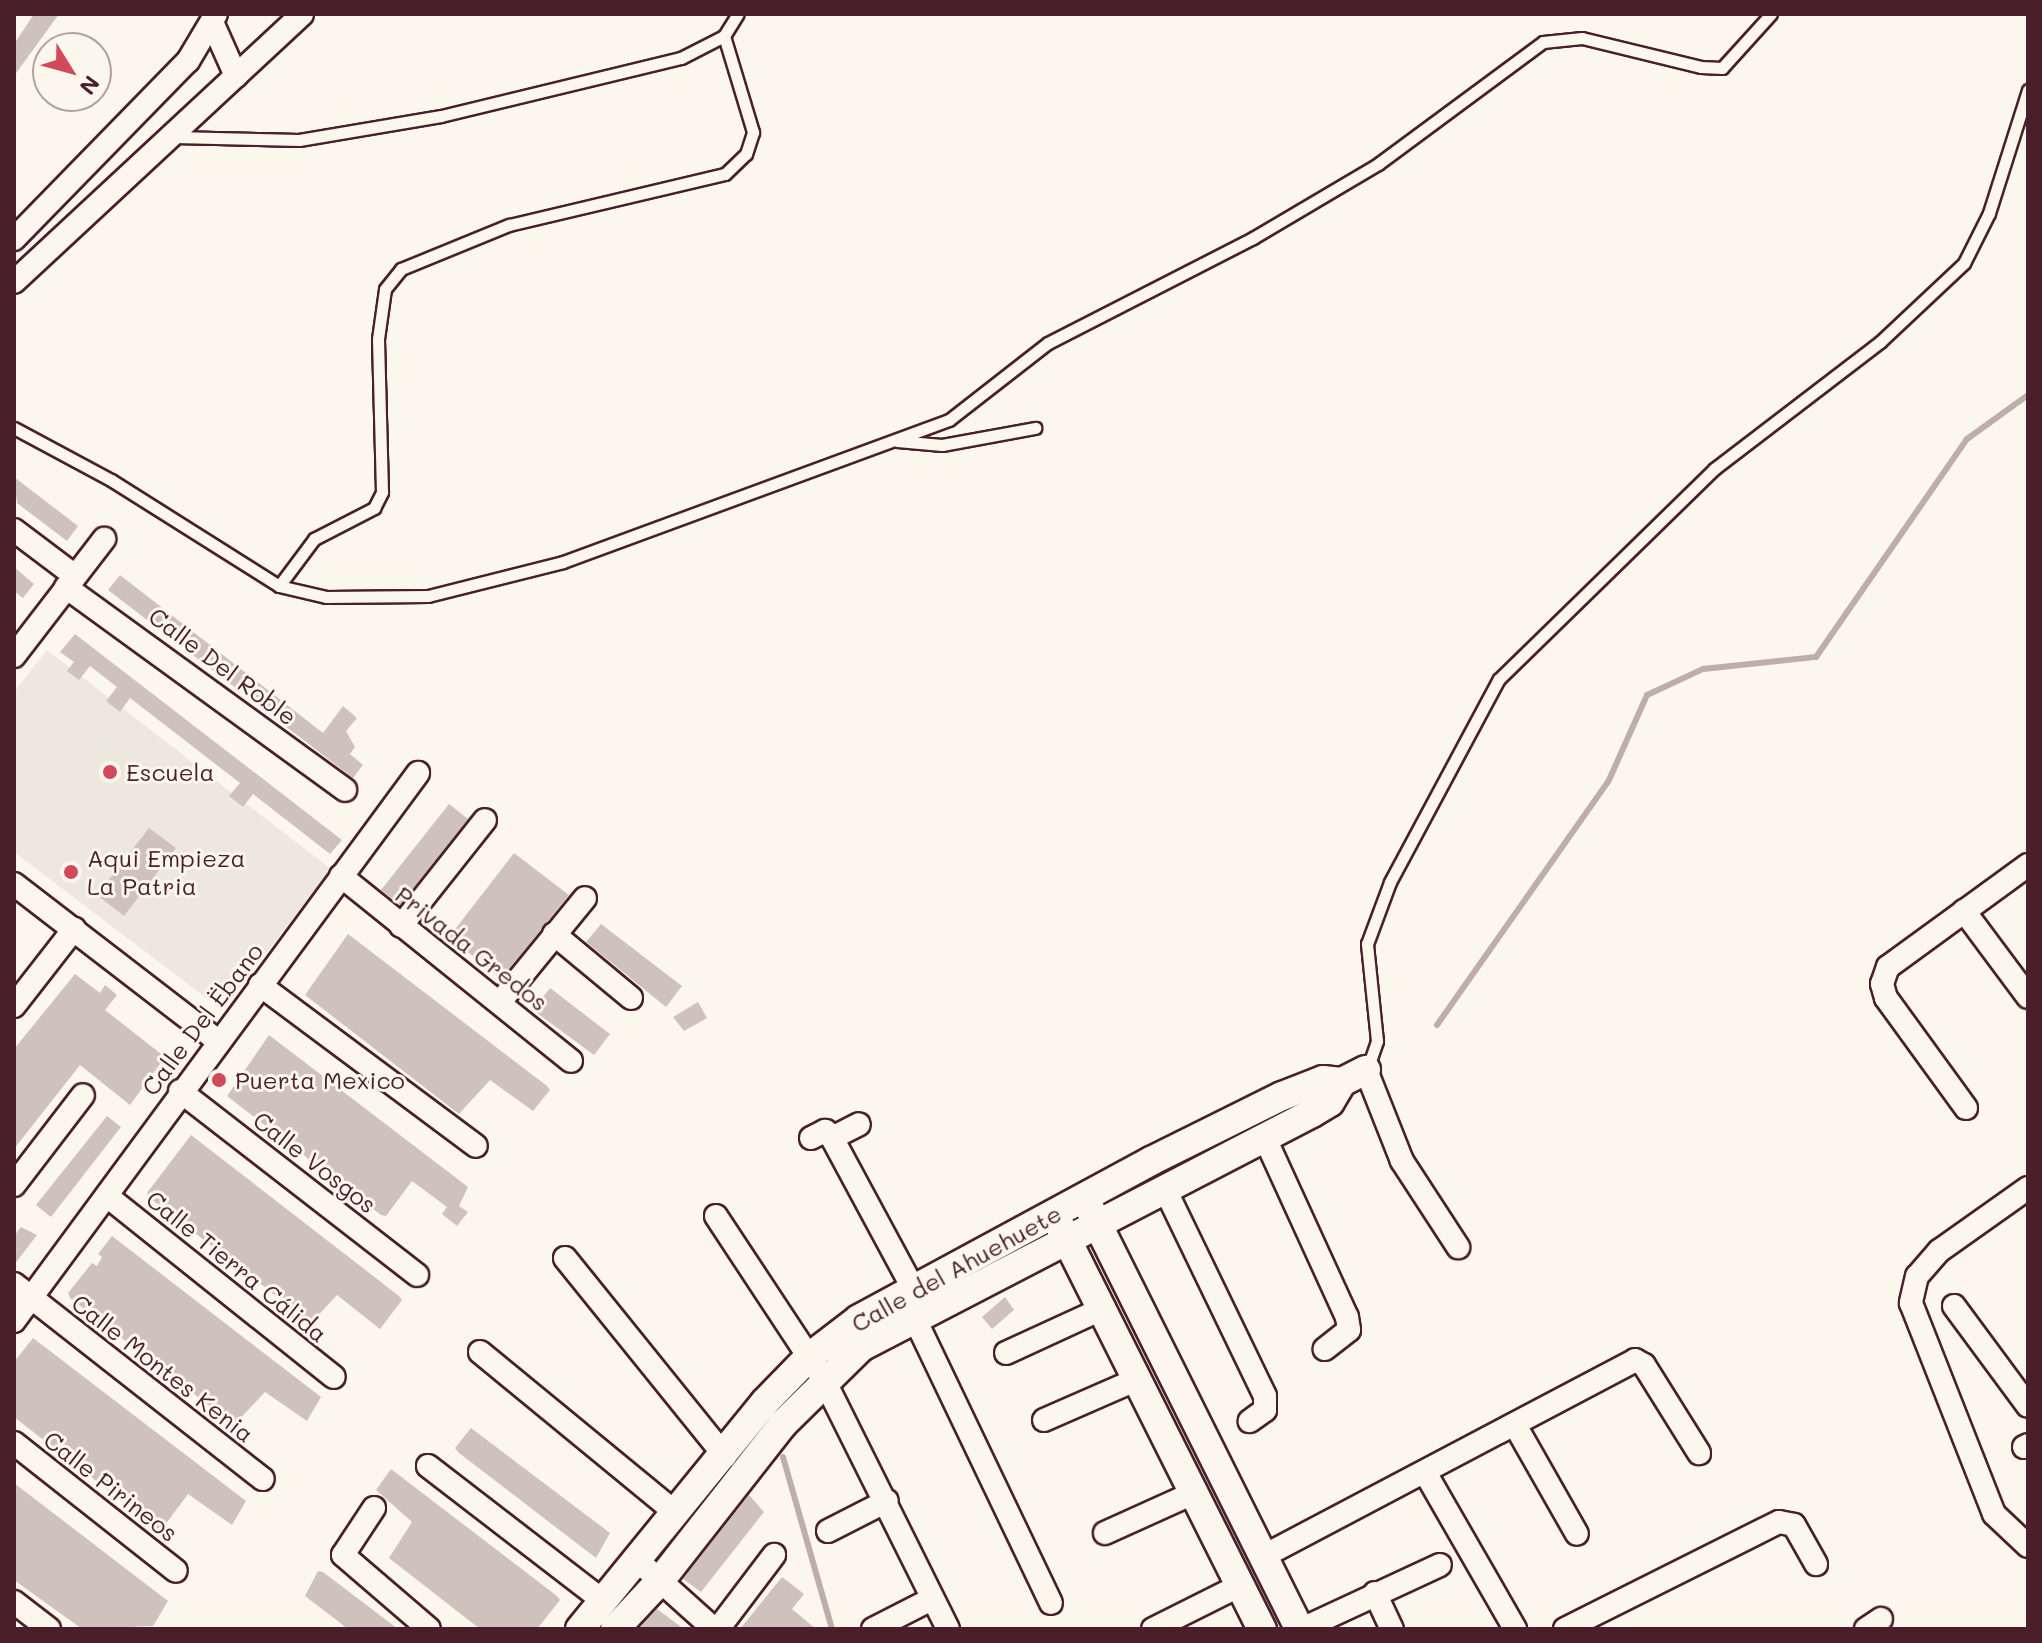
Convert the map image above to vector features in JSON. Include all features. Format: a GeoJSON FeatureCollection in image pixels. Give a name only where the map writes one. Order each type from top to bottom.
{"type":"FeatureCollection","features":[{"type":"Feature","properties":{"kind":"street"},"geometry":{"type":"LineString","coordinates":[[14,282],[116,183],[174,137],[302,14]]}},
{"type":"Feature","properties":{"kind":"street"},"geometry":{"type":"LineString","coordinates":[[214,18],[236,76]]}},
{"type":"Feature","properties":{"kind":"street"},"geometry":{"type":"LineString","coordinates":[[14,239],[188,61],[214,18]]}},
{"type":"Feature","properties":{"kind":"street","name":"Calle Del Roble"},"geometry":{"type":"LineString","coordinates":[[14,530],[71,582],[345,790]]}},
{"type":"Feature","properties":{"kind":"street"},"geometry":{"type":"LineString","coordinates":[[14,656],[104,539]]}},
{"type":"Feature","properties":{"kind":"street","name":"Calle Del Ëbano"},"geometry":{"type":"LineString","coordinates":[[14,1321],[23,1291],[107,1196],[180,1091],[418,773]]}},
{"type":"Feature","properties":{"kind":"street"},"geometry":{"type":"LineString","coordinates":[[401,926],[485,820]]}},
{"type":"Feature","properties":{"kind":"street"},"geometry":{"type":"LineString","coordinates":[[1966,1108],[1886,998],[1882,984],[1888,967],[2028,865]]}},
{"type":"Feature","properties":{"kind":"street","name":"Privada Gredos"},"geometry":{"type":"LineString","coordinates":[[341,876],[571,1061]]}},
{"type":"Feature","properties":{"kind":"street"},"geometry":{"type":"LineString","coordinates":[[14,884],[218,1041]]}},
{"type":"Feature","properties":{"kind":"street"},"geometry":{"type":"LineString","coordinates":[[500,1002],[585,898]]}},
{"type":"Feature","properties":{"kind":"street"},"geometry":{"type":"LineString","coordinates":[[1964,911],[2028,997]]}},
{"type":"Feature","properties":{"kind":"street"},"geometry":{"type":"LineString","coordinates":[[14,1006],[74,929]]}},
{"type":"Feature","properties":{"kind":"street"},"geometry":{"type":"LineString","coordinates":[[554,934],[631,998]]}},
{"type":"Feature","properties":{"kind":"street"},"geometry":{"type":"LineString","coordinates":[[260,985],[476,1146]]}},
{"type":"Feature","properties":{"kind":"street"},"geometry":{"type":"LineString","coordinates":[[1354,1076],[1402,1161],[1458,1247]]}},
{"type":"Feature","properties":{"kind":"street","name":"Calle del Ahuehuete"},"geometry":{"type":"LineString","coordinates":[[580,1629],[725,1456],[765,1402],[816,1369],[1330,1102],[1354,1076]]}},
{"type":"Feature","properties":{"kind":"street","name":"Calle del Ahuehuete"},"geometry":{"type":"LineString","coordinates":[[615,1629],[659,1582],[816,1369],[913,1288],[1282,1096],[1323,1080],[1354,1076]]}},
{"type":"Feature","properties":{"kind":"street","name":"Calle Vosgos"},"geometry":{"type":"LineString","coordinates":[[180,1091],[417,1275]]}},
{"type":"Feature","properties":{"kind":"street"},"geometry":{"type":"LineString","coordinates":[[14,1185],[83,1095]]}},
{"type":"Feature","properties":{"kind":"street"},"geometry":{"type":"LineString","coordinates":[[859,1124],[822,1138],[913,1288]]}},
{"type":"Feature","properties":{"kind":"street"},"geometry":{"type":"LineString","coordinates":[[1264,1136],[1347,1317],[1349,1330],[1325,1349]]}},
{"type":"Feature","properties":{"kind":"street"},"geometry":{"type":"LineString","coordinates":[[1164,1187],[1265,1396],[1265,1410],[1250,1421]]}},
{"type":"Feature","properties":{"kind":"street"},"geometry":{"type":"LineString","coordinates":[[2028,1188],[1939,1251],[1917,1276],[1911,1303],[1994,1514],[2028,1546]]}},
{"type":"Feature","properties":{"kind":"street","name":"Calle Tierra Cálida"},"geometry":{"type":"LineString","coordinates":[[107,1196],[334,1377]]}},
{"type":"Feature","properties":{"kind":"street"},"geometry":{"type":"LineString","coordinates":[[1084,1198],[1099,1223],[1189,1445],[1196,1492],[1262,1629]]}},
{"type":"Feature","properties":{"kind":"street"},"geometry":{"type":"LineString","coordinates":[[1053,1215],[1104,1308],[1138,1379],[1189,1445],[1262,1557],[1300,1629],[1440,1565]]}},
{"type":"Feature","properties":{"kind":"street"},"geometry":{"type":"LineString","coordinates":[[716,1216],[816,1369],[887,1501],[948,1629]]}},
{"type":"Feature","properties":{"kind":"street"},"geometry":{"type":"LineString","coordinates":[[565,1258],[725,1456]]}},
{"type":"Feature","properties":{"kind":"street","name":"Calle Montes Kenia"},"geometry":{"type":"LineString","coordinates":[[23,1291],[263,1479]]}},
{"type":"Feature","properties":{"kind":"street"},"geometry":{"type":"LineString","coordinates":[[1954,1306],[2028,1406]]}},
{"type":"Feature","properties":{"kind":"street"},"geometry":{"type":"LineString","coordinates":[[1006,1353],[1104,1308]]}},
{"type":"Feature","properties":{"kind":"street"},"geometry":{"type":"LineString","coordinates":[[914,1317],[1051,1603]]}},
{"type":"Feature","properties":{"kind":"street"},"geometry":{"type":"LineString","coordinates":[[480,1352],[675,1512]]}},
{"type":"Feature","properties":{"kind":"street"},"geometry":{"type":"LineString","coordinates":[[1262,1557],[1426,1474],[1635,1360],[1644,1365],[1699,1453]]}},
{"type":"Feature","properties":{"kind":"street"},"geometry":{"type":"LineString","coordinates":[[1044,1420],[1138,1379]]}},
{"type":"Feature","properties":{"kind":"street"},"geometry":{"type":"LineString","coordinates":[[1515,1425],[1577,1534]]}},
{"type":"Feature","properties":{"kind":"street","name":"Calle Pirineos"},"geometry":{"type":"LineString","coordinates":[[14,1443],[176,1571]]}},
{"type":"Feature","properties":{"kind":"street"},"geometry":{"type":"LineString","coordinates":[[428,1466],[603,1601]]}},
{"type":"Feature","properties":{"kind":"street"},"geometry":{"type":"LineString","coordinates":[[1426,1474],[1515,1629]]}},
{"type":"Feature","properties":{"kind":"street"},"geometry":{"type":"LineString","coordinates":[[1105,1533],[1196,1492]]}},
{"type":"Feature","properties":{"kind":"street"},"geometry":{"type":"LineString","coordinates":[[828,1531],[887,1501]]}},
{"type":"Feature","properties":{"kind":"street"},"geometry":{"type":"LineString","coordinates":[[374,1508],[343,1555],[429,1629]]}},
{"type":"Feature","properties":{"kind":"street"},"geometry":{"type":"LineString","coordinates":[[1565,1629],[1779,1522],[1794,1525],[1816,1564]]}},
{"type":"Feature","properties":{"kind":"street"},"geometry":{"type":"LineString","coordinates":[[637,1560],[716,1629],[774,1555]]}},
{"type":"Feature","properties":{"kind":"street"},"geometry":{"type":"LineString","coordinates":[[1153,1629],[1239,1586]]}},
{"type":"Feature","properties":{"kind":"street"},"geometry":{"type":"LineString","coordinates":[[1375,1593],[1392,1629]]}},
{"type":"Feature","properties":{"kind":"street"},"geometry":{"type":"LineString","coordinates":[[873,1629],[932,1599]]}},
{"type":"Feature","properties":{"kind":"street"},"geometry":{"type":"LineString","coordinates":[[14,1602],[49,1629]]}},
{"type":"Feature","properties":{"kind":"lane"},"geometry":{"type":"LineString","coordinates":[[174,137],[299,140],[441,116],[681,58],[724,36],[738,14]]}},
{"type":"Feature","properties":{"kind":"lane"},"geometry":{"type":"LineString","coordinates":[[14,428],[111,480],[279,586],[326,597],[428,596],[563,562],[949,420],[1048,343],[1253,238],[1378,164],[1543,42],[1582,38],[1722,68],[1771,14]]}},
{"type":"Feature","properties":{"kind":"lane"},"geometry":{"type":"LineString","coordinates":[[279,586],[314,539],[374,508],[382,492],[378,339],[385,289],[401,269],[509,225],[725,174],[746,154],[753,132],[724,36]]}},
{"type":"Feature","properties":{"kind":"lane"},"geometry":{"type":"LineString","coordinates":[[1354,1076],[1377,1041],[1367,944],[1390,882],[1499,679],[1714,469],[1880,342],[1964,263],[1989,213],[2028,90]]}},
{"type":"Feature","properties":{"kind":"lane"},"geometry":{"type":"LineString","coordinates":[[893,440],[942,445],[1035,428]]}},
{"type":"Feature","properties":{"kind":"shaded area","name":"Escuela"},"geometry":{"type":"Polygon","coordinates":[[[47,650],[331,869],[222,1010],[14,852],[14,692],[47,650]]]}},
{"type":"Feature","properties":{"kind":"building"},"geometry":{"type":"Polygon","coordinates":[[[34,14],[59,14],[46,32],[32,32],[32,51],[14,76],[14,44],[34,14]]]}},
{"type":"Feature","properties":{"kind":"building"},"geometry":{"type":"Polygon","coordinates":[[[14,477],[78,526],[67,541],[17,503],[14,477]]]}},
{"type":"Feature","properties":{"kind":"building"},"geometry":{"type":"Polygon","coordinates":[[[14,567],[34,584],[23,598],[14,591],[14,567]]]}},
{"type":"Feature","properties":{"kind":"building"},"geometry":{"type":"Polygon","coordinates":[[[120,575],[323,733],[343,706],[357,718],[346,731],[355,747],[350,754],[363,765],[353,778],[108,590],[120,575]]]}},
{"type":"Feature","properties":{"kind":"building"},"geometry":{"type":"Polygon","coordinates":[[[75,634],[342,840],[330,854],[253,794],[243,807],[229,796],[240,783],[130,698],[120,712],[106,701],[117,687],[90,666],[79,680],[67,671],[74,662],[60,652],[75,634]]]}},
{"type":"Feature","properties":{"kind":"building"},"geometry":{"type":"Polygon","coordinates":[[[449,804],[468,819],[400,905],[381,890],[449,804]]]}},
{"type":"Feature","properties":{"kind":"building"},"geometry":{"type":"Polygon","coordinates":[[[149,828],[176,848],[124,916],[97,895],[149,828]]]}},
{"type":"Feature","properties":{"kind":"building"},"geometry":{"type":"Polygon","coordinates":[[[514,853],[569,895],[501,979],[449,937],[514,853]]]}},
{"type":"Feature","properties":{"kind":"building"},"geometry":{"type":"Polygon","coordinates":[[[601,924],[682,986],[666,1007],[586,942],[601,924]]]}},
{"type":"Feature","properties":{"kind":"building"},"geometry":{"type":"Polygon","coordinates":[[[348,934],[547,1086],[550,1090],[533,1111],[490,1080],[459,1114],[305,995],[348,934]]]}},
{"type":"Feature","properties":{"kind":"building"},"geometry":{"type":"Polygon","coordinates":[[[75,974],[100,993],[105,985],[117,995],[105,1010],[165,1057],[130,1105],[80,1065],[14,1149],[14,1049],[75,974]]]}},
{"type":"Feature","properties":{"kind":"building"},"geometry":{"type":"Polygon","coordinates":[[[550,988],[610,1034],[594,1055],[534,1009],[550,988]]]}},
{"type":"Feature","properties":{"kind":"building"},"geometry":{"type":"Polygon","coordinates":[[[698,1002],[707,1018],[684,1031],[673,1017],[698,1002]]]}},
{"type":"Feature","properties":{"kind":"building"},"geometry":{"type":"Polygon","coordinates":[[[269,1035],[468,1187],[459,1206],[468,1212],[457,1226],[442,1214],[447,1207],[412,1181],[386,1216],[381,1215],[227,1096],[269,1035]]]}},
{"type":"Feature","properties":{"kind":"building"},"geometry":{"type":"Polygon","coordinates":[[[107,1116],[121,1127],[51,1217],[36,1205],[107,1116]]]}},
{"type":"Feature","properties":{"kind":"building"},"geometry":{"type":"Polygon","coordinates":[[[191,1135],[399,1296],[402,1300],[380,1329],[337,1295],[311,1323],[151,1199],[147,1193],[191,1135]]]}},
{"type":"Feature","properties":{"kind":"building"},"geometry":{"type":"Polygon","coordinates":[[[21,1227],[37,1235],[14,1265],[14,1236],[21,1227]]]}},
{"type":"Feature","properties":{"kind":"building"},"geometry":{"type":"Polygon","coordinates":[[[112,1236],[321,1397],[307,1421],[265,1392],[234,1425],[70,1298],[68,1293],[92,1263],[97,1266],[102,1257],[98,1254],[112,1236]]]}},
{"type":"Feature","properties":{"kind":"building"},"geometry":{"type":"Polygon","coordinates":[[[1005,1297],[1014,1310],[992,1329],[982,1317],[1005,1297]]]}},
{"type":"Feature","properties":{"kind":"building"},"geometry":{"type":"Polygon","coordinates":[[[33,1338],[246,1501],[232,1525],[188,1494],[162,1529],[157,1528],[14,1417],[14,1362],[33,1338]]]}},
{"type":"Feature","properties":{"kind":"building"},"geometry":{"type":"Polygon","coordinates":[[[471,1428],[610,1533],[596,1558],[459,1453],[455,1448],[471,1428]]]}},
{"type":"Feature","properties":{"kind":"building"},"geometry":{"type":"Polygon","coordinates":[[[391,1469],[557,1596],[560,1600],[537,1629],[480,1629],[389,1558],[412,1522],[376,1490],[391,1469]]]}},
{"type":"Feature","properties":{"kind":"building"},"geometry":{"type":"Polygon","coordinates":[[[14,1483],[168,1601],[153,1626],[82,1629],[14,1580],[14,1483]]]}},
{"type":"Feature","properties":{"kind":"building"},"geometry":{"type":"Polygon","coordinates":[[[749,1495],[764,1512],[701,1592],[683,1579],[749,1495]]]}},
{"type":"Feature","properties":{"kind":"building"},"geometry":{"type":"Polygon","coordinates":[[[318,1571],[398,1629],[348,1629],[305,1596],[318,1571]]]}},
{"type":"Feature","properties":{"kind":"building"},"geometry":{"type":"Polygon","coordinates":[[[782,1577],[804,1594],[792,1609],[816,1629],[740,1629],[782,1577]]]}},
{"type":"Feature","properties":{"kind":"building"},"geometry":{"type":"Polygon","coordinates":[[[657,1609],[684,1629],[638,1629],[657,1609]]]}},
{"type":"Feature","properties":{"kind":"waterway"},"geometry":{"type":"LineString","coordinates":[[1437,1025],[1609,780],[1647,695],[1703,669],[1816,657],[1967,439],[2028,395]]}},
{"type":"Feature","properties":{"kind":"waterway"},"geometry":{"type":"LineString","coordinates":[[783,1457],[832,1629]]}},
{"type":"Feature","properties":{"kind":"place","name":"Escuela"},"geometry":{"type":"Point","coordinates":[110,772]}},
{"type":"Feature","properties":{"kind":"place","name":"Aqui Empieza La Patria"},"geometry":{"type":"Point","coordinates":[71,872]}},
{"type":"Feature","properties":{"kind":"place","name":"Puerta Mexico"},"geometry":{"type":"Point","coordinates":[219,1080]}}]}
